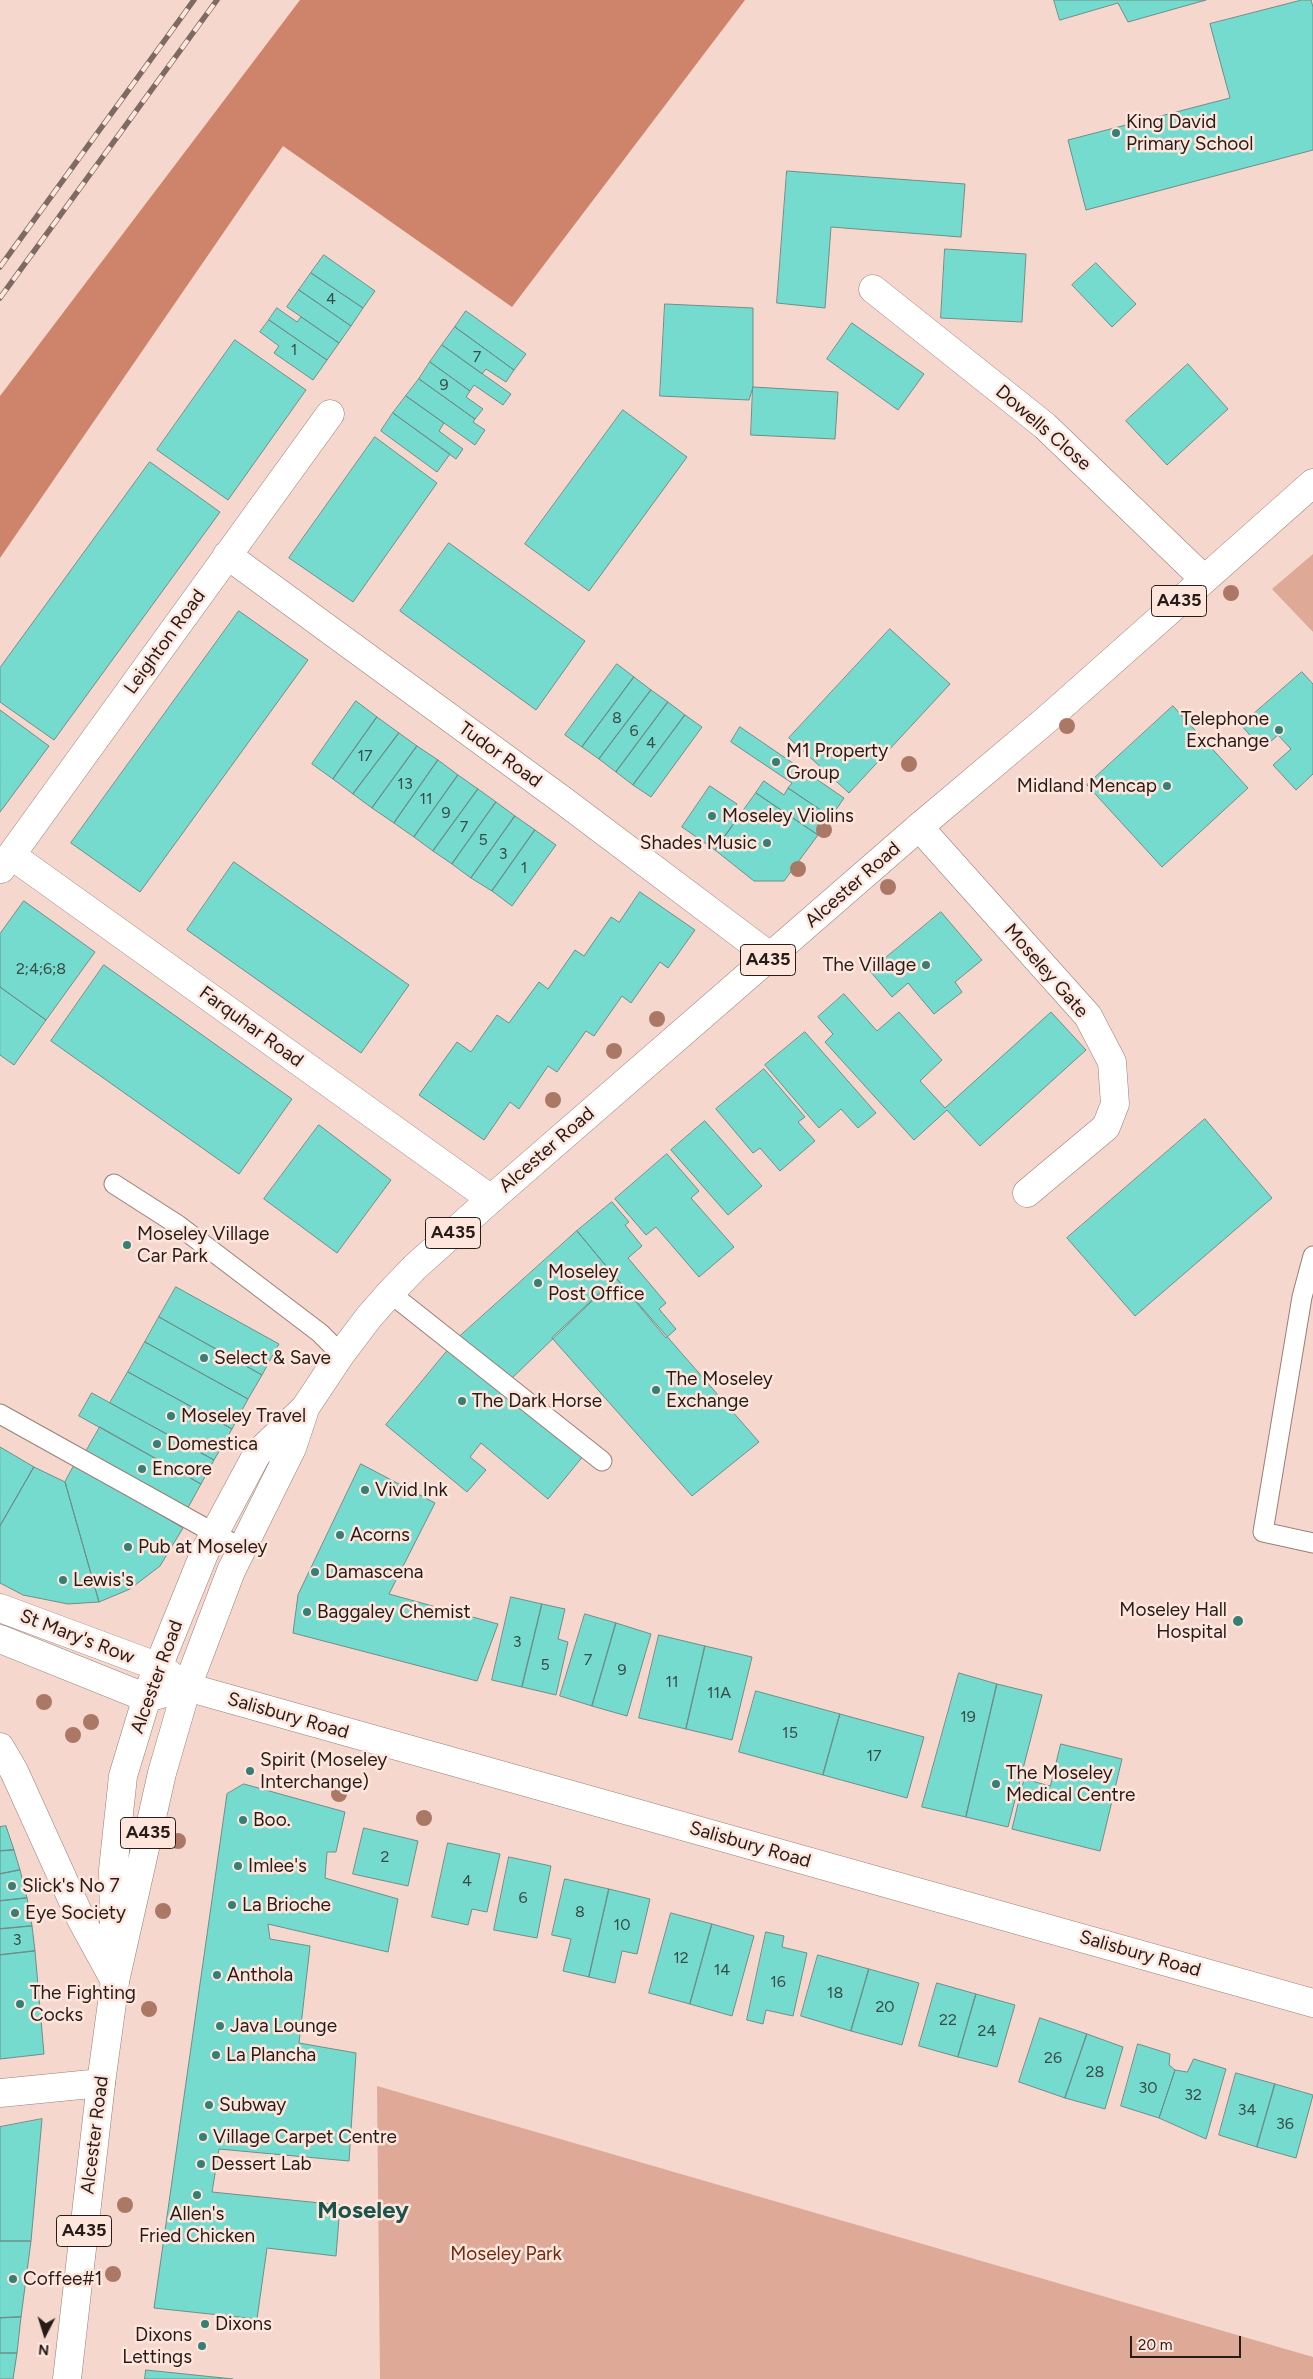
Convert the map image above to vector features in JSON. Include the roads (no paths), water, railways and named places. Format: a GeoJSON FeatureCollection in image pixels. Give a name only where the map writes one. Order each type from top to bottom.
{"type":"FeatureCollection","features":[{"type":"Feature","properties":{"kind":"main road","name":"Dowells Close"},"geometry":{"type":"LineString","coordinates":[[873,289],[1045,426],[1204,579]]}},
{"type":"Feature","properties":{"kind":"main road","name":"Leighton Road"},"geometry":{"type":"LineString","coordinates":[[6,862],[330,414]]}},
{"type":"Feature","properties":{"kind":"main road","name":"Alcester Road"},"geometry":{"type":"LineString","coordinates":[[115,1981],[113,1870],[123,1776],[147,1698],[159,1667],[215,1533],[257,1454],[305,1408],[341,1354],[390,1293],[490,1199],[919,827],[1046,720],[1313,483]]}},
{"type":"Feature","properties":{"kind":"main road","name":"Tudor Road"},"geometry":{"type":"LineString","coordinates":[[227,555],[561,799],[771,957]]}},
{"type":"Feature","properties":{"kind":"main road","name":"Moseley Gate"},"geometry":{"type":"LineString","coordinates":[[919,827],[1088,1016],[1112,1062],[1115,1104],[1106,1127],[1027,1193]]}},
{"type":"Feature","properties":{"kind":"main road","name":"Farquhar Road"},"geometry":{"type":"LineString","coordinates":[[6,862],[490,1199]]}},
{"type":"Feature","properties":{"kind":"main road","name":"Alcester Road"},"geometry":{"type":"LineString","coordinates":[[67,2379],[101,2083],[115,1981],[162,1773],[187,1687],[241,1548],[292,1448],[305,1408]]}},
{"type":"Feature","properties":{"kind":"main road","name":"St Mary's Row"},"geometry":{"type":"LineString","coordinates":[[0,1608],[159,1667],[187,1687]]}},
{"type":"Feature","properties":{"kind":"main road","name":"St Mary's Row"},"geometry":{"type":"LineString","coordinates":[[0,1639],[147,1698]]}},
{"type":"Feature","properties":{"kind":"main road"},"geometry":{"type":"LineString","coordinates":[[147,1698],[187,1687]]}},
{"type":"Feature","properties":{"kind":"main road","name":"Salisbury Road"},"geometry":{"type":"LineString","coordinates":[[187,1687],[1313,2003]]}},
{"type":"Feature","properties":{"kind":"main road"},"geometry":{"type":"LineString","coordinates":[[0,1747],[14,1772],[81,1919],[115,1981]]}},
{"type":"Feature","properties":{"kind":"main road"},"geometry":{"type":"LineString","coordinates":[[0,2093],[101,2083]]}},
{"type":"Feature","properties":{"kind":"lane"},"geometry":{"type":"LineString","coordinates":[[114,1184],[178,1225],[320,1334],[341,1354]]}},
{"type":"Feature","properties":{"kind":"lane"},"geometry":{"type":"LineString","coordinates":[[1313,1256],[1302,1297],[1263,1532],[1313,1543]]}},
{"type":"Feature","properties":{"kind":"lane"},"geometry":{"type":"LineString","coordinates":[[390,1293],[602,1461]]}},
{"type":"Feature","properties":{"kind":"lane"},"geometry":{"type":"LineString","coordinates":[[0,1414],[241,1548]]}},
{"type":"Feature","properties":{"kind":"railway"},"geometry":{"type":"LineString","coordinates":[[0,267],[194,0]]}},
{"type":"Feature","properties":{"kind":"railway"},"geometry":{"type":"LineString","coordinates":[[0,298],[217,0]]}},
{"type":"Feature","properties":{"kind":"place","name":"King David Primary School"},"geometry":{"type":"Point","coordinates":[1116,133]}},
{"type":"Feature","properties":{"kind":"place","name":"Telephone Exchange"},"geometry":{"type":"Point","coordinates":[1279,730]}},
{"type":"Feature","properties":{"kind":"place","name":"M1 Property Group"},"geometry":{"type":"Point","coordinates":[776,762]}},
{"type":"Feature","properties":{"kind":"place","name":"Midland Mencap"},"geometry":{"type":"Point","coordinates":[1167,786]}},
{"type":"Feature","properties":{"kind":"place","name":"Moseley Violins"},"geometry":{"type":"Point","coordinates":[712,816]}},
{"type":"Feature","properties":{"kind":"place","name":"Shades Music"},"geometry":{"type":"Point","coordinates":[767,843]}},
{"type":"Feature","properties":{"kind":"place","name":"The Village"},"geometry":{"type":"Point","coordinates":[926,965]}},
{"type":"Feature","properties":{"kind":"place","name":"Moseley Village Car Park"},"geometry":{"type":"Point","coordinates":[127,1245]}},
{"type":"Feature","properties":{"kind":"place","name":"Moseley Post Office"},"geometry":{"type":"Point","coordinates":[538,1283]}},
{"type":"Feature","properties":{"kind":"place","name":"Select & Save"},"geometry":{"type":"Point","coordinates":[204,1358]}},
{"type":"Feature","properties":{"kind":"place","name":"The Moseley Exchange"},"geometry":{"type":"Point","coordinates":[656,1390]}},
{"type":"Feature","properties":{"kind":"place","name":"The Dark Horse"},"geometry":{"type":"Point","coordinates":[462,1401]}},
{"type":"Feature","properties":{"kind":"place","name":"Moseley Travel"},"geometry":{"type":"Point","coordinates":[171,1416]}},
{"type":"Feature","properties":{"kind":"place","name":"Domestica"},"geometry":{"type":"Point","coordinates":[157,1444]}},
{"type":"Feature","properties":{"kind":"place","name":"Encore"},"geometry":{"type":"Point","coordinates":[142,1469]}},
{"type":"Feature","properties":{"kind":"place","name":"Vivid Ink"},"geometry":{"type":"Point","coordinates":[365,1490]}},
{"type":"Feature","properties":{"kind":"place","name":"Acorns"},"geometry":{"type":"Point","coordinates":[340,1535]}},
{"type":"Feature","properties":{"kind":"place","name":"Pub at Moseley"},"geometry":{"type":"Point","coordinates":[128,1547]}},
{"type":"Feature","properties":{"kind":"place","name":"Damascena"},"geometry":{"type":"Point","coordinates":[315,1572]}},
{"type":"Feature","properties":{"kind":"place","name":"Lewis's"},"geometry":{"type":"Point","coordinates":[63,1580]}},
{"type":"Feature","properties":{"kind":"place","name":"Baggaley Chemist"},"geometry":{"type":"Point","coordinates":[307,1612]}},
{"type":"Feature","properties":{"kind":"place","name":"Moseley Hall Hospital"},"geometry":{"type":"Point","coordinates":[1238,1621]}},
{"type":"Feature","properties":{"kind":"place","name":"Spirit (Moseley Interchange)"},"geometry":{"type":"Point","coordinates":[250,1771]}},
{"type":"Feature","properties":{"kind":"place","name":"The Moseley Medical Centre"},"geometry":{"type":"Point","coordinates":[996,1784]}},
{"type":"Feature","properties":{"kind":"place","name":"Boo."},"geometry":{"type":"Point","coordinates":[243,1820]}},
{"type":"Feature","properties":{"kind":"place","name":"Imlee's"},"geometry":{"type":"Point","coordinates":[238,1866]}},
{"type":"Feature","properties":{"kind":"place","name":"Slick's No 7"},"geometry":{"type":"Point","coordinates":[12,1886]}},
{"type":"Feature","properties":{"kind":"place","name":"La Brioche"},"geometry":{"type":"Point","coordinates":[232,1905]}},
{"type":"Feature","properties":{"kind":"place","name":"Eye Society"},"geometry":{"type":"Point","coordinates":[15,1913]}},
{"type":"Feature","properties":{"kind":"place","name":"Anthola"},"geometry":{"type":"Point","coordinates":[217,1975]}},
{"type":"Feature","properties":{"kind":"place","name":"The Fighting Cocks"},"geometry":{"type":"Point","coordinates":[20,2004]}},
{"type":"Feature","properties":{"kind":"place","name":"Java Lounge"},"geometry":{"type":"Point","coordinates":[220,2026]}},
{"type":"Feature","properties":{"kind":"place","name":"La Plancha"},"geometry":{"type":"Point","coordinates":[216,2055]}},
{"type":"Feature","properties":{"kind":"place","name":"Subway"},"geometry":{"type":"Point","coordinates":[209,2105]}},
{"type":"Feature","properties":{"kind":"place","name":"Village Carpet Centre"},"geometry":{"type":"Point","coordinates":[203,2137]}},
{"type":"Feature","properties":{"kind":"place","name":"Dessert Lab"},"geometry":{"type":"Point","coordinates":[201,2164]}},
{"type":"Feature","properties":{"kind":"place","name":"Allen's Fried Chicken"},"geometry":{"type":"Point","coordinates":[197,2195]}},
{"type":"Feature","properties":{"kind":"place","name":"Coffee#1"},"geometry":{"type":"Point","coordinates":[13,2279]}},
{"type":"Feature","properties":{"kind":"place","name":"Dixons"},"geometry":{"type":"Point","coordinates":[205,2324]}},
{"type":"Feature","properties":{"kind":"place","name":"Dixons Lettings"},"geometry":{"type":"Point","coordinates":[202,2346]}},
{"type":"Feature","properties":{"kind":"district","name":"Moseley"},"geometry":{"type":"Point","coordinates":[363,2211]}},
{"type":"Feature","properties":{"kind":"park label","name":"Moseley Park"},"geometry":{"type":"Point","coordinates":[506,2254]}}]}
